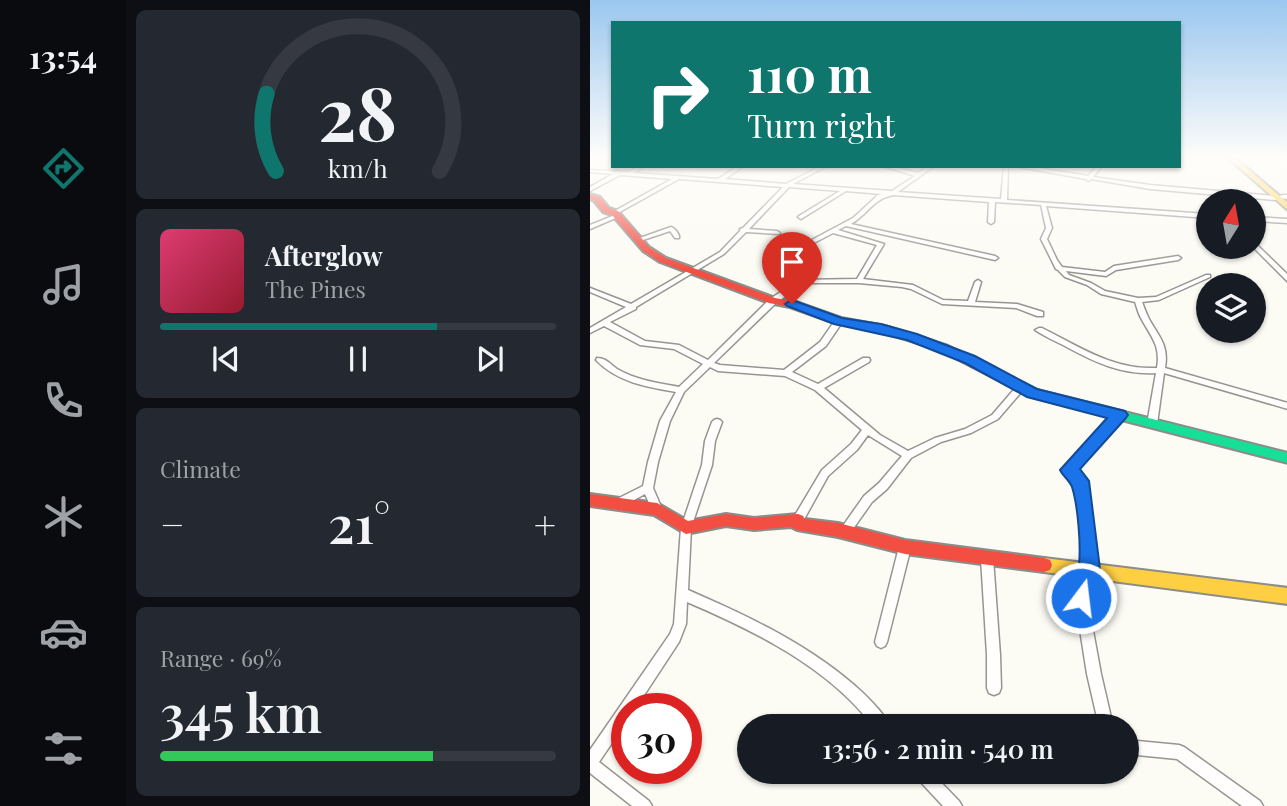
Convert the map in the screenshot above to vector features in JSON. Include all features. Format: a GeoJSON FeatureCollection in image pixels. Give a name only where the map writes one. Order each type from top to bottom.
{"type":"FeatureCollection","features":[{"type":"Feature","properties":{"kind":"street"},"geometry":{"type":"LineString","coordinates":[[590,196],[615,215],[640,239],[646,249],[690,271],[773,301],[792,304],[839,321],[881,328],[944,348],[1004,376],[1020,388],[1287,458]]}},
{"type":"Feature","properties":{"kind":"street"},"geometry":{"type":"LineString","coordinates":[[590,227],[648,196]]}},
{"type":"Feature","properties":{"kind":"street"},"geometry":{"type":"LineString","coordinates":[[590,331],[722,253],[778,196]]}},
{"type":"Feature","properties":{"kind":"street"},"geometry":{"type":"LineString","coordinates":[[801,217],[835,196]]}},
{"type":"Feature","properties":{"kind":"street"},"geometry":{"type":"LineString","coordinates":[[791,260],[808,244],[869,209],[885,196]]}},
{"type":"Feature","properties":{"kind":"street"},"geometry":{"type":"LineString","coordinates":[[930,196],[1196,215]]}},
{"type":"Feature","properties":{"kind":"street"},"geometry":{"type":"LineString","coordinates":[[1004,196],[1004,201]]}},
{"type":"Feature","properties":{"kind":"street"},"geometry":{"type":"LineString","coordinates":[[1243,196],[1284,200]]}},
{"type":"Feature","properties":{"kind":"street"},"geometry":{"type":"LineString","coordinates":[[991,222],[992,200]]}},
{"type":"Feature","properties":{"kind":"street"},"geometry":{"type":"LineString","coordinates":[[1043,204],[1049,228],[1044,239],[1058,268],[1067,276],[1089,284],[1103,293],[1138,300],[1157,299],[1196,281]]}},
{"type":"Feature","properties":{"kind":"street"},"geometry":{"type":"LineString","coordinates":[[1266,220],[1287,221]]}},
{"type":"Feature","properties":{"kind":"street"},"geometry":{"type":"LineString","coordinates":[[845,223],[995,258]]}},
{"type":"Feature","properties":{"kind":"street"},"geometry":{"type":"LineString","coordinates":[[640,239],[671,229],[677,237]]}},
{"type":"Feature","properties":{"kind":"street"},"geometry":{"type":"LineString","coordinates":[[742,230],[777,233]]}},
{"type":"Feature","properties":{"kind":"street"},"geometry":{"type":"LineString","coordinates":[[833,231],[880,244],[859,281]]}},
{"type":"Feature","properties":{"kind":"street"},"geometry":{"type":"LineString","coordinates":[[1266,257],[1287,280]]}},
{"type":"Feature","properties":{"kind":"street"},"geometry":{"type":"LineString","coordinates":[[1058,268],[1107,274],[1114,268],[1179,258]]}},
{"type":"Feature","properties":{"kind":"street"},"geometry":{"type":"LineString","coordinates":[[657,509],[648,488],[665,421],[681,390],[773,301],[801,281],[859,281],[913,287],[942,302],[1017,306],[1040,314]]}},
{"type":"Feature","properties":{"kind":"street"},"geometry":{"type":"LineString","coordinates":[[971,304],[978,282]]}},
{"type":"Feature","properties":{"kind":"street"},"geometry":{"type":"LineString","coordinates":[[590,290],[633,307]]}},
{"type":"Feature","properties":{"kind":"street"},"geometry":{"type":"LineString","coordinates":[[1138,300],[1144,317],[1159,340],[1163,370],[1152,424]]}},
{"type":"Feature","properties":{"kind":"street"},"geometry":{"type":"LineString","coordinates":[[786,373],[823,344],[839,321]]}},
{"type":"Feature","properties":{"kind":"street"},"geometry":{"type":"LineString","coordinates":[[605,323],[643,343],[676,347],[726,369],[786,373],[818,388],[868,429],[908,456]]}},
{"type":"Feature","properties":{"kind":"street"},"geometry":{"type":"LineString","coordinates":[[1039,330],[1110,367],[1147,372],[1163,370],[1287,406]]}},
{"type":"Feature","properties":{"kind":"street"},"geometry":{"type":"LineString","coordinates":[[600,360],[611,370],[634,382],[681,390]]}},
{"type":"Feature","properties":{"kind":"street"},"geometry":{"type":"LineString","coordinates":[[818,388],[866,360]]}},
{"type":"Feature","properties":{"kind":"street"},"geometry":{"type":"LineString","coordinates":[[844,533],[868,499],[883,486],[908,456],[938,440],[968,431],[995,417],[1020,388]]}},
{"type":"Feature","properties":{"kind":"street"},"geometry":{"type":"LineString","coordinates":[[1103,714],[1093,674],[1081,598],[1080,584],[1090,569],[1080,481],[1069,470],[1119,415]]}},
{"type":"Feature","properties":{"kind":"street"},"geometry":{"type":"LineString","coordinates":[[644,806],[590,764],[675,638],[680,624],[686,528],[707,466],[710,441],[717,422]]}},
{"type":"Feature","properties":{"kind":"street"},"geometry":{"type":"LineString","coordinates":[[868,429],[854,447],[825,472],[797,524],[824,525],[844,533],[905,547],[1287,596]]}},
{"type":"Feature","properties":{"kind":"street"},"geometry":{"type":"LineString","coordinates":[[618,503],[648,488]]}},
{"type":"Feature","properties":{"kind":"street"},"geometry":{"type":"LineString","coordinates":[[590,500],[657,509],[686,528],[726,520],[754,524],[798,520]]}},
{"type":"Feature","properties":{"kind":"street"},"geometry":{"type":"LineString","coordinates":[[881,642],[905,547]]}},
{"type":"Feature","properties":{"kind":"street"},"geometry":{"type":"LineString","coordinates":[[987,558],[988,604],[994,630],[994,688]]}},
{"type":"Feature","properties":{"kind":"street"},"geometry":{"type":"LineString","coordinates":[[681,593],[750,626],[835,675],[871,714]]}},
{"type":"Feature","properties":{"kind":"street"},"geometry":{"type":"LineString","coordinates":[[1139,748],[1179,752],[1255,806]]}},
{"type":"Feature","properties":{"kind":"street"},"geometry":{"type":"LineString","coordinates":[[933,784],[954,806]]}},
{"type":"Feature","properties":{"kind":"traffic: fast"},"geometry":{"type":"LineString","coordinates":[[975,363],[1033,393],[1288,458]]}},
{"type":"Feature","properties":{"kind":"traffic: slow"},"geometry":{"type":"LineString","coordinates":[[1274,196],[1288,208]]}},
{"type":"Feature","properties":{"kind":"traffic: slow"},"geometry":{"type":"LineString","coordinates":[[1044,565],[1288,596]]}},
{"type":"Feature","properties":{"kind":"traffic: jam"},"geometry":{"type":"LineString","coordinates":[[590,196],[597,199],[606,210],[615,213],[646,249],[663,260],[773,301],[792,304],[839,321],[881,328],[944,348],[975,363]]}},
{"type":"Feature","properties":{"kind":"traffic: jam"},"geometry":{"type":"LineString","coordinates":[[590,500],[657,509],[686,528],[726,520],[754,524],[798,520],[797,524],[838,530],[905,547],[1044,565]]}},
{"type":"Feature","properties":{"kind":"route"},"geometry":{"type":"LineString","coordinates":[[792,304],[839,321],[881,328],[912,337],[970,359],[1033,393],[1119,415],[1069,470],[1080,481],[1084,501],[1090,569],[1080,584],[1081,598]]}}]}
